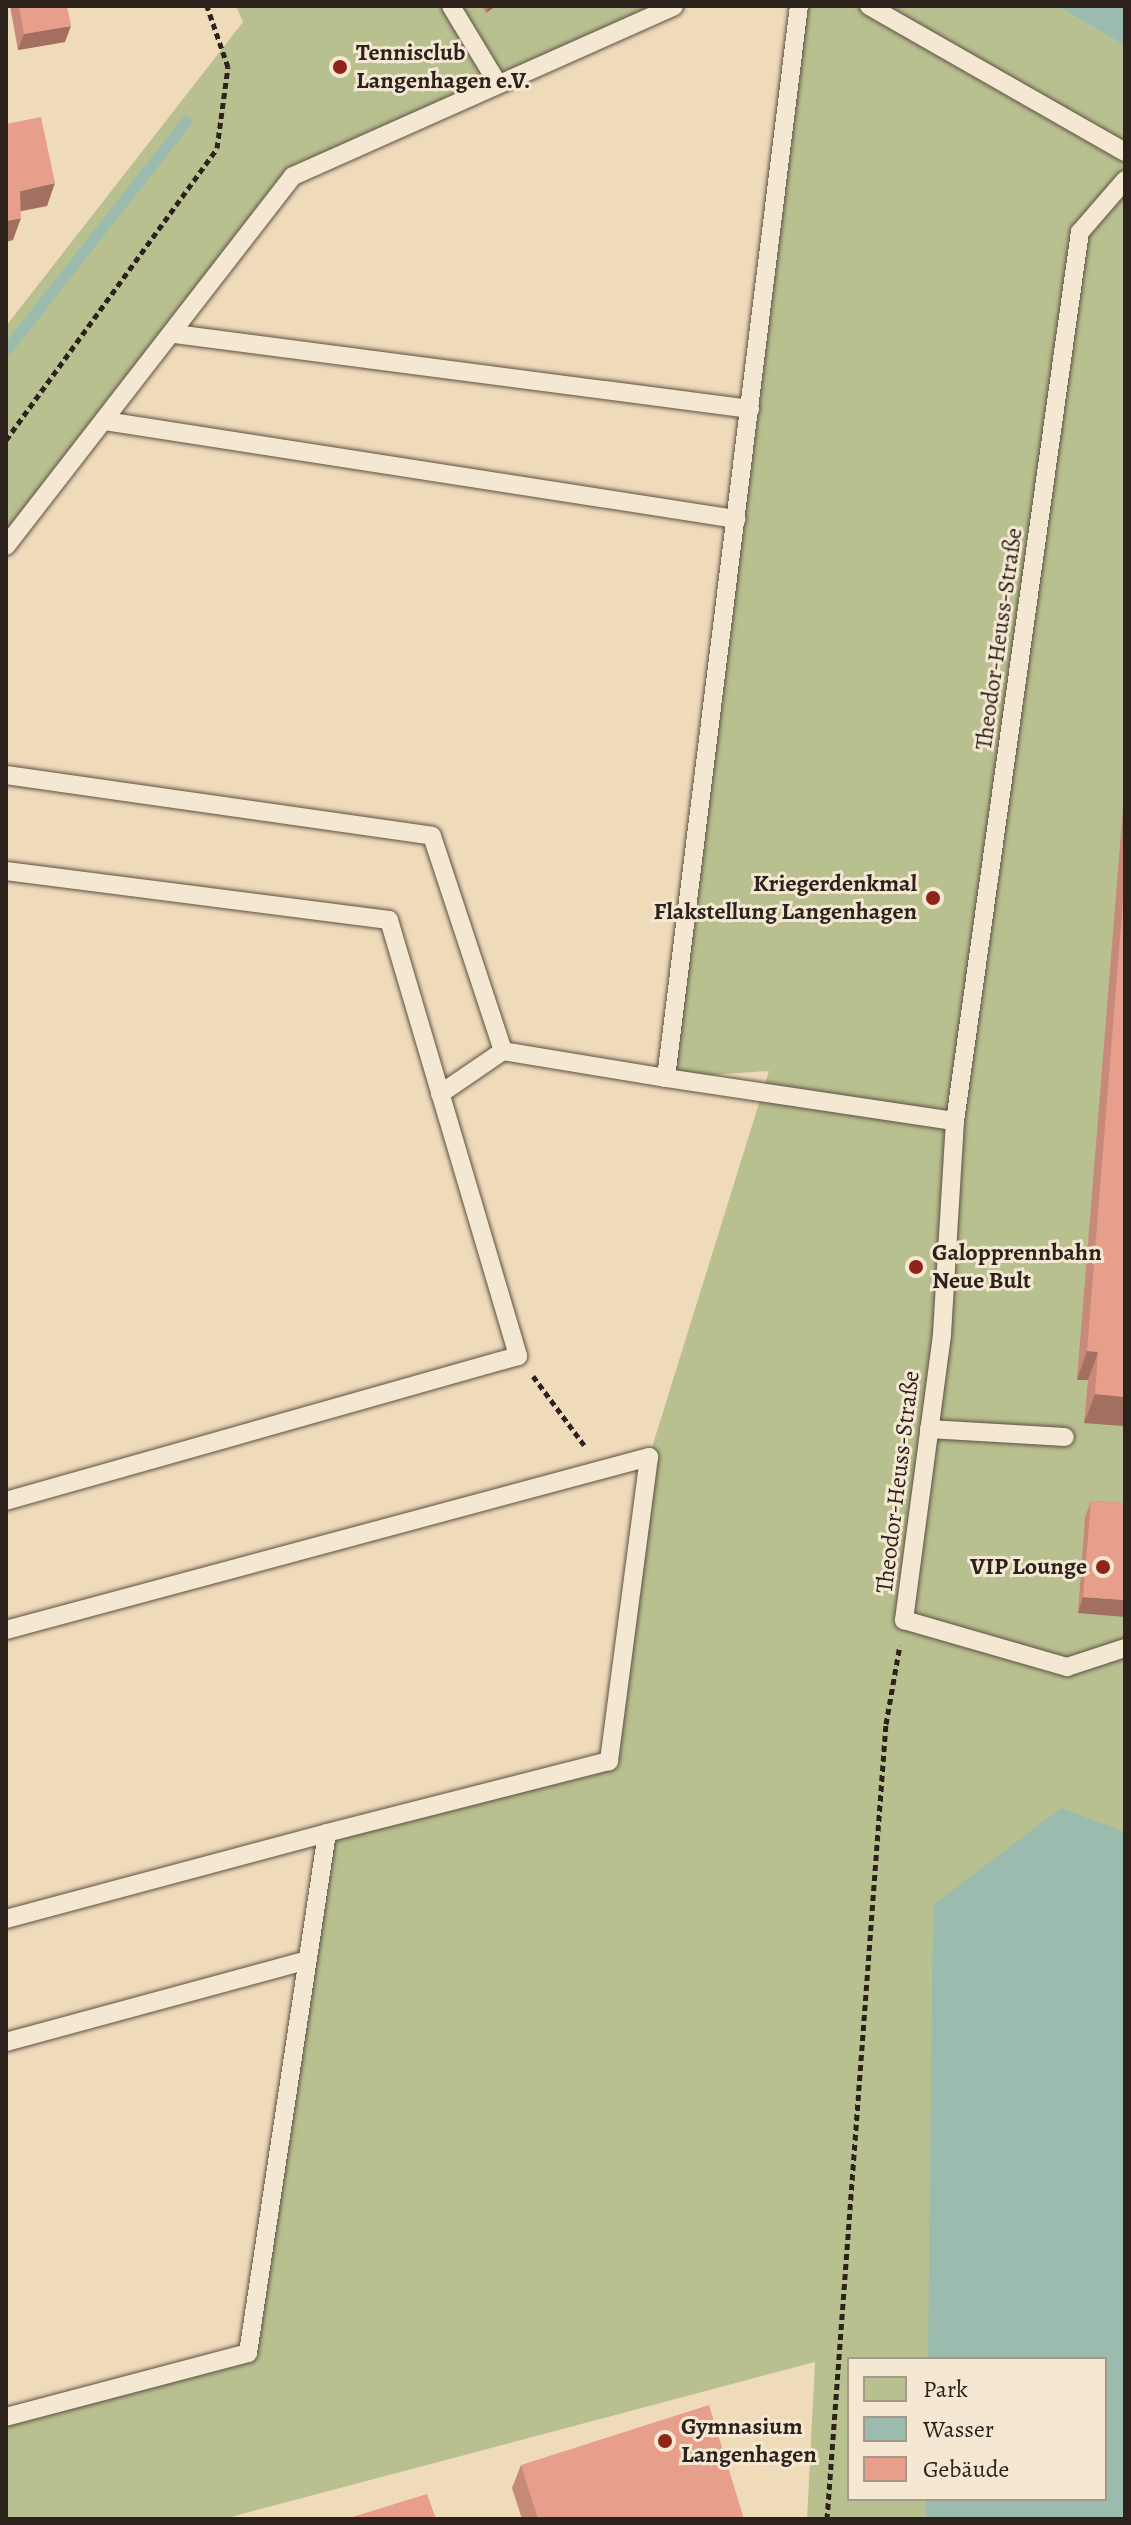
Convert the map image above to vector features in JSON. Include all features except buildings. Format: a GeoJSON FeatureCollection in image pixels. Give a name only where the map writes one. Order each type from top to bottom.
{"type":"FeatureCollection","features":[{"type":"Feature","properties":{"kind":"lane"},"geometry":{"type":"LineString","coordinates":[[451,6],[498,84]]}},
{"type":"Feature","properties":{"kind":"lane"},"geometry":{"type":"LineString","coordinates":[[6,546],[175,334],[293,176],[674,6]]}},
{"type":"Feature","properties":{"kind":"lane"},"geometry":{"type":"LineString","coordinates":[[666,1078],[799,6]]}},
{"type":"Feature","properties":{"kind":"lane"},"geometry":{"type":"LineString","coordinates":[[869,6],[1125,152]]}},
{"type":"Feature","properties":{"kind":"lane","name":"Theodor-Heuss-Straße"},"geometry":{"type":"LineString","coordinates":[[1125,180],[1080,232],[955,1121],[929,1429],[904,1620],[1067,1667],[1125,1648]]}},
{"type":"Feature","properties":{"kind":"lane"},"geometry":{"type":"LineString","coordinates":[[175,334],[750,409]]}},
{"type":"Feature","properties":{"kind":"lane"},"geometry":{"type":"LineString","coordinates":[[105,421],[736,519]]}},
{"type":"Feature","properties":{"kind":"lane"},"geometry":{"type":"LineString","coordinates":[[6,775],[432,836],[503,1051]]}},
{"type":"Feature","properties":{"kind":"lane"},"geometry":{"type":"LineString","coordinates":[[6,871],[389,920],[518,1356],[6,1501]]}},
{"type":"Feature","properties":{"kind":"lane"},"geometry":{"type":"LineString","coordinates":[[440,1094],[503,1051],[955,1121]]}},
{"type":"Feature","properties":{"kind":"lane"},"geometry":{"type":"LineString","coordinates":[[929,1429],[1065,1437]]}},
{"type":"Feature","properties":{"kind":"lane"},"geometry":{"type":"LineString","coordinates":[[6,1630],[649,1457],[609,1761],[6,1919]]}},
{"type":"Feature","properties":{"kind":"lane"},"geometry":{"type":"LineString","coordinates":[[6,2417],[248,2353],[327,1833]]}},
{"type":"Feature","properties":{"kind":"lane"},"geometry":{"type":"LineString","coordinates":[[6,2042],[307,1960]]}},
{"type":"Feature","properties":{"kind":"path"},"geometry":{"type":"LineString","coordinates":[[6,440],[217,148],[228,67],[207,6]]}},
{"type":"Feature","properties":{"kind":"path"},"geometry":{"type":"LineString","coordinates":[[518,1356],[601,1469]]}},
{"type":"Feature","properties":{"kind":"path"},"geometry":{"type":"LineString","coordinates":[[827,2519],[886,1724],[904,1620]]}},
{"type":"Feature","properties":{"kind":"green space"},"geometry":{"type":"Polygon","coordinates":[[[236,6],[674,6],[293,176],[6,546],[6,326],[243,22],[236,6]]]}},
{"type":"Feature","properties":{"kind":"green space","name":"Galopprennbahn Neue Bult"},"geometry":{"type":"Polygon","coordinates":[[[799,6],[1057,6],[1125,46],[1125,2519],[807,2519],[815,2362],[223,2519],[6,2519],[6,2417],[248,2353],[327,1833],[609,1761],[649,1457],[769,1071],[666,1078],[799,6]]]}},
{"type":"Feature","properties":{"kind":"water"},"geometry":{"type":"Polygon","coordinates":[[[1057,6],[1125,6],[1125,46],[1057,6]]]}},
{"type":"Feature","properties":{"kind":"water"},"geometry":{"type":"Polygon","coordinates":[[[1061,1808],[1125,1832],[1125,2519],[926,2519],[926,2501],[1107,2501],[1107,2357],[928,2357],[933,1905],[1061,1808]]]}},
{"type":"Feature","properties":{"kind":"waterway"},"geometry":{"type":"LineString","coordinates":[[6,350],[186,121]]}},
{"type":"Feature","properties":{"kind":"place","name":"Tennisclub Langenhagen e.V."},"geometry":{"type":"Point","coordinates":[340,67]}},
{"type":"Feature","properties":{"kind":"place","name":"Kriegerdenkmal Flakstellung Langenhagen"},"geometry":{"type":"Point","coordinates":[933,898]}},
{"type":"Feature","properties":{"kind":"place","name":"Galopprennbahn Neue Bult"},"geometry":{"type":"Point","coordinates":[916,1267]}},
{"type":"Feature","properties":{"kind":"place","name":"VIP Lounge"},"geometry":{"type":"Point","coordinates":[1103,1567]}},
{"type":"Feature","properties":{"kind":"place","name":"Gymnasium Langenhagen"},"geometry":{"type":"Point","coordinates":[665,2441]}}]}
